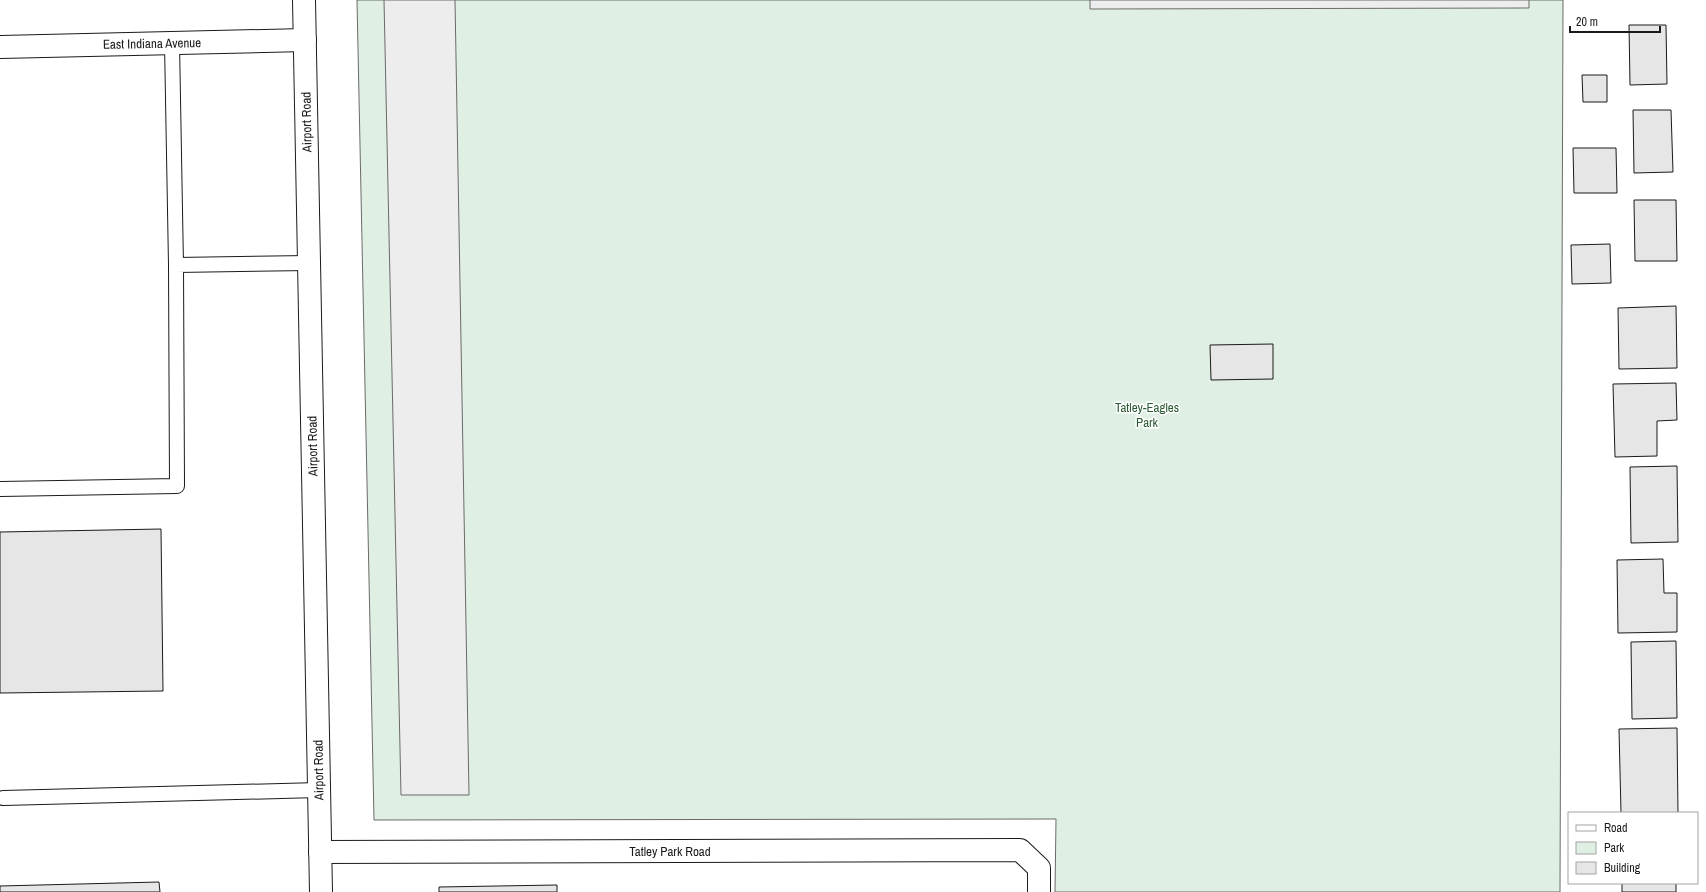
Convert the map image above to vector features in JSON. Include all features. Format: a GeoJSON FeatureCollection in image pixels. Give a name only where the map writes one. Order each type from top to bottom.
{"type":"FeatureCollection","features":[{"type":"Feature","properties":{"kind":"street","name":"Airport Road"},"geometry":{"type":"LineString","coordinates":[[304,0],[320,892]]}},
{"type":"Feature","properties":{"kind":"street","name":"East Indiana Avenue"},"geometry":{"type":"LineString","coordinates":[[0,47],[305,40]]}},
{"type":"Feature","properties":{"kind":"street","name":"Tatley Park Road"},"geometry":{"type":"LineString","coordinates":[[320,852],[1020,850],[1039,868],[1039,892]]}},
{"type":"Feature","properties":{"kind":"lane"},"geometry":{"type":"LineString","coordinates":[[0,489],[177,486],[176,265],[172,43]]}},
{"type":"Feature","properties":{"kind":"lane"},"geometry":{"type":"LineString","coordinates":[[176,265],[309,263]]}},
{"type":"Feature","properties":{"kind":"lane"},"geometry":{"type":"LineString","coordinates":[[3,798],[319,790]]}},
{"type":"Feature","properties":{"kind":"green space","name":"Tatley-Eagles Park"},"geometry":{"type":"Polygon","coordinates":[[[357,0],[1563,0],[1560,892],[1055,892],[1056,819],[374,820],[357,0]]]}},
{"type":"Feature","properties":{"kind":"shaded area"},"geometry":{"type":"Polygon","coordinates":[[[384,0],[455,0],[469,795],[401,795],[384,0]]]}},
{"type":"Feature","properties":{"kind":"shaded area"},"geometry":{"type":"Polygon","coordinates":[[[1090,0],[1529,0],[1529,8],[1090,9],[1090,0]]]}},
{"type":"Feature","properties":{"kind":"building"},"geometry":{"type":"Polygon","coordinates":[[[1629,25],[1666,25],[1667,84],[1630,85],[1629,25]]]}},
{"type":"Feature","properties":{"kind":"building"},"geometry":{"type":"Polygon","coordinates":[[[1582,75],[1607,75],[1607,102],[1583,102],[1582,75]]]}},
{"type":"Feature","properties":{"kind":"building"},"geometry":{"type":"Polygon","coordinates":[[[1633,110],[1671,110],[1673,172],[1634,173],[1633,110]]]}},
{"type":"Feature","properties":{"kind":"building"},"geometry":{"type":"Polygon","coordinates":[[[1573,148],[1616,148],[1617,193],[1574,193],[1573,148]]]}},
{"type":"Feature","properties":{"kind":"building"},"geometry":{"type":"Polygon","coordinates":[[[1634,200],[1676,200],[1677,261],[1635,261],[1634,200]]]}},
{"type":"Feature","properties":{"kind":"building"},"geometry":{"type":"Polygon","coordinates":[[[1610,244],[1611,283],[1572,284],[1571,245],[1610,244]]]}},
{"type":"Feature","properties":{"kind":"building"},"geometry":{"type":"Polygon","coordinates":[[[1676,306],[1677,368],[1619,369],[1618,308],[1676,306]]]}},
{"type":"Feature","properties":{"kind":"building"},"geometry":{"type":"Polygon","coordinates":[[[1273,344],[1273,379],[1211,380],[1210,345],[1273,344]]]}},
{"type":"Feature","properties":{"kind":"building"},"geometry":{"type":"Polygon","coordinates":[[[1676,383],[1677,420],[1657,421],[1657,456],[1615,457],[1613,384],[1676,383]]]}},
{"type":"Feature","properties":{"kind":"building"},"geometry":{"type":"Polygon","coordinates":[[[1677,466],[1678,542],[1631,543],[1630,467],[1677,466]]]}},
{"type":"Feature","properties":{"kind":"building"},"geometry":{"type":"Polygon","coordinates":[[[161,529],[163,691],[0,693],[0,532],[161,529]]]}},
{"type":"Feature","properties":{"kind":"building"},"geometry":{"type":"Polygon","coordinates":[[[1663,559],[1664,593],[1677,593],[1677,632],[1618,633],[1617,560],[1663,559]]]}},
{"type":"Feature","properties":{"kind":"building"},"geometry":{"type":"Polygon","coordinates":[[[1676,641],[1677,718],[1632,719],[1631,642],[1676,641]]]}},
{"type":"Feature","properties":{"kind":"building"},"geometry":{"type":"Polygon","coordinates":[[[1677,728],[1678,812],[1621,812],[1619,729],[1677,728]]]}},
{"type":"Feature","properties":{"kind":"building"},"geometry":{"type":"Polygon","coordinates":[[[159,882],[160,892],[0,892],[0,886],[159,882]]]}},
{"type":"Feature","properties":{"kind":"building"},"geometry":{"type":"Polygon","coordinates":[[[1622,884],[1676,884],[1676,892],[1622,892],[1622,884]]]}},
{"type":"Feature","properties":{"kind":"building"},"geometry":{"type":"Polygon","coordinates":[[[557,885],[557,892],[439,892],[439,887],[557,885]]]}}]}
